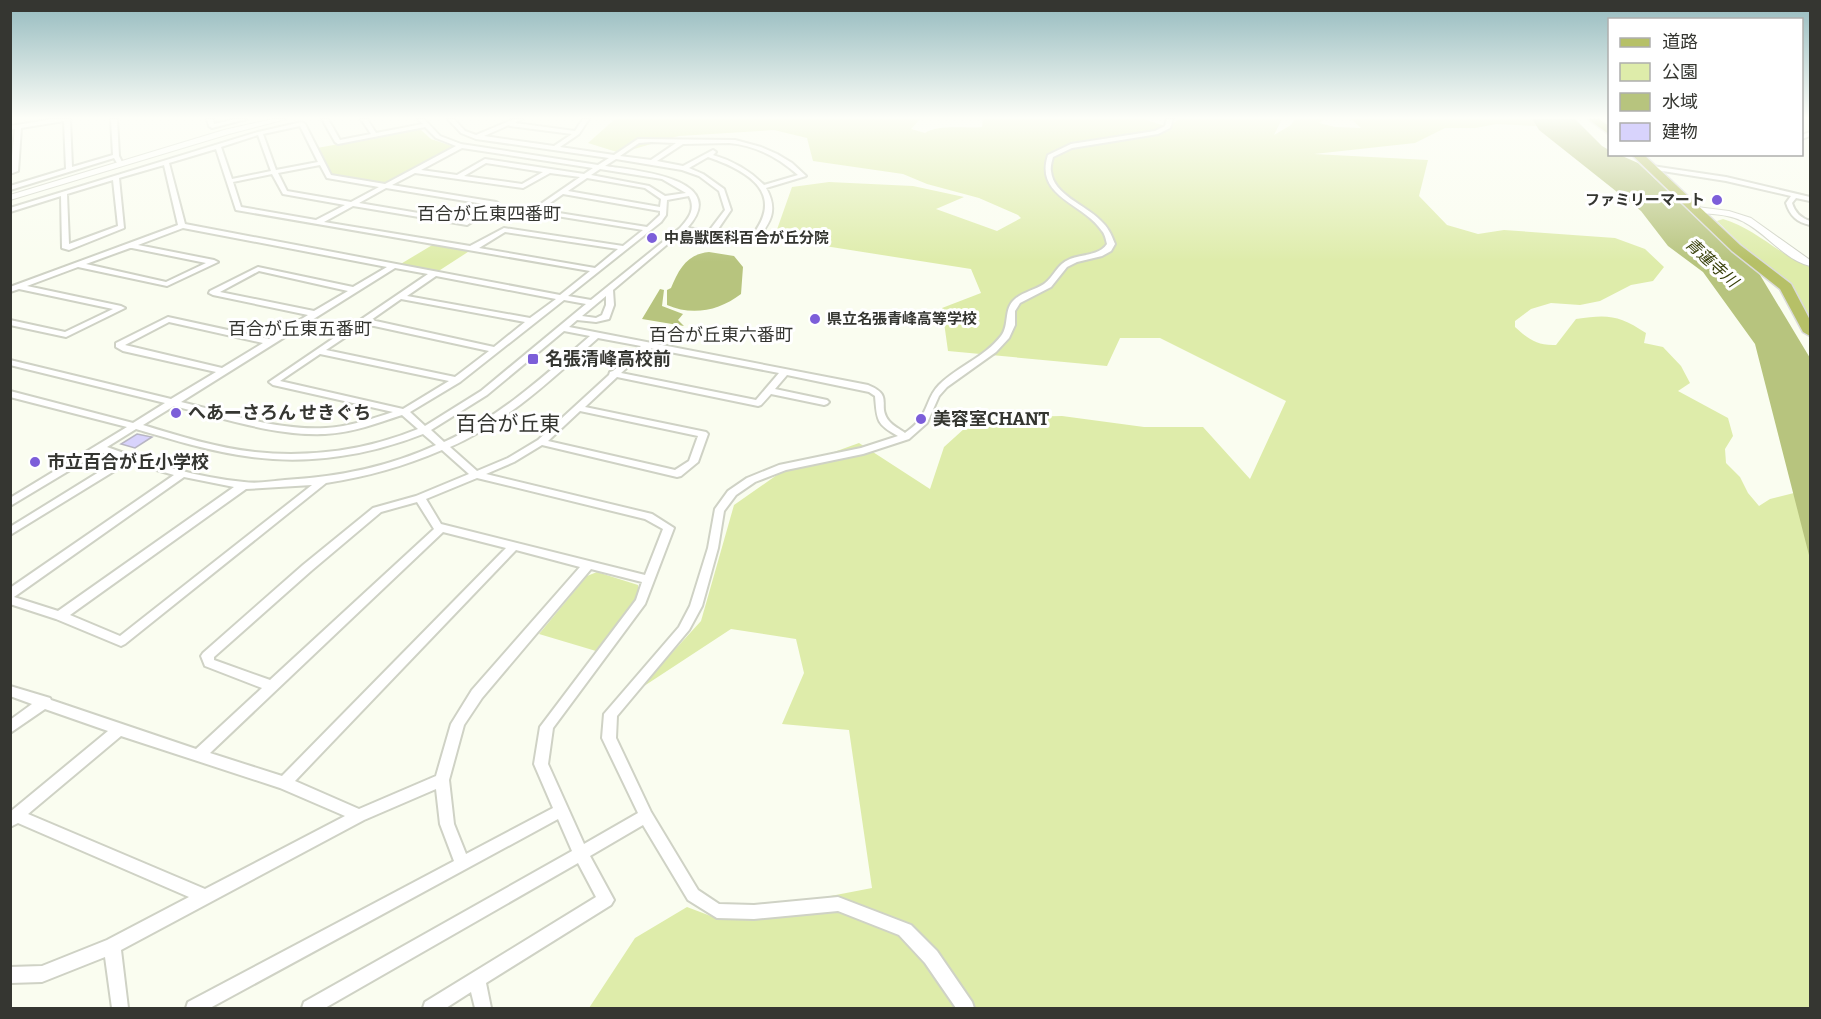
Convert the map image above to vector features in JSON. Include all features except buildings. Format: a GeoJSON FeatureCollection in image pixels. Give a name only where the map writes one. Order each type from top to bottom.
{"type":"FeatureCollection","features":[{"type":"Feature","properties":{"kind":"main road"},"geometry":{"type":"LineString","coordinates":[[1652,168],[1736,248],[1779,279],[1806,315],[1810,332]]}},
{"type":"Feature","properties":{"kind":"street"},"geometry":{"type":"LineString","coordinates":[[10,188],[86,167]]}},
{"type":"Feature","properties":{"kind":"street"},"geometry":{"type":"LineString","coordinates":[[10,198],[99,167]]}},
{"type":"Feature","properties":{"kind":"street"},"geometry":{"type":"LineString","coordinates":[[10,210],[152,167]]}},
{"type":"Feature","properties":{"kind":"street"},"geometry":{"type":"LineString","coordinates":[[167,167],[182,226]]}},
{"type":"Feature","properties":{"kind":"street"},"geometry":{"type":"LineString","coordinates":[[224,167],[238,209],[596,270]]}},
{"type":"Feature","properties":{"kind":"street"},"geometry":{"type":"LineString","coordinates":[[272,167],[285,193],[350,204],[467,223],[496,204],[329,177],[323,167]]}},
{"type":"Feature","properties":{"kind":"street"},"geometry":{"type":"LineString","coordinates":[[229,181],[302,167]]}},
{"type":"Feature","properties":{"kind":"street"},"geometry":{"type":"LineString","coordinates":[[318,222],[423,167]]}},
{"type":"Feature","properties":{"kind":"street"},"geometry":{"type":"LineString","coordinates":[[456,178],[476,167]]}},
{"type":"Feature","properties":{"kind":"street"},"geometry":{"type":"LineString","coordinates":[[520,167],[647,187],[664,198],[691,194]]}},
{"type":"Feature","properties":{"kind":"street"},"geometry":{"type":"LineString","coordinates":[[599,167],[534,211],[648,229]]}},
{"type":"Feature","properties":{"kind":"street"},"geometry":{"type":"LineString","coordinates":[[10,394],[255,455],[299,456],[335,453],[367,447],[424,429],[460,410],[484,393],[682,229],[694,214],[696,204],[691,194],[676,182],[663,177],[603,167]]}},
{"type":"Feature","properties":{"kind":"street"},"geometry":{"type":"LineString","coordinates":[[676,167],[701,175],[722,190],[728,210],[711,234]]}},
{"type":"Feature","properties":{"kind":"street"},"geometry":{"type":"LineString","coordinates":[[682,229],[752,240],[766,223],[770,208],[768,195],[740,167]]}},
{"type":"Feature","properties":{"kind":"street"},"geometry":{"type":"LineString","coordinates":[[762,187],[803,176],[793,167]]}},
{"type":"Feature","properties":{"kind":"street"},"geometry":{"type":"LineString","coordinates":[[966,1008],[931,957],[905,930],[838,904],[754,912],[717,911],[693,895],[646,816],[609,738],[611,714],[683,630],[696,606],[713,548],[719,511],[732,493],[751,480],[783,466],[863,451],[906,437],[924,421],[935,395],[944,385],[993,350],[1006,336],[1011,325],[1011,311],[1017,301],[1048,285],[1064,265],[1108,249],[1111,244],[1110,236],[1098,222],[1051,183],[1046,167]]}},
{"type":"Feature","properties":{"kind":"street"},"geometry":{"type":"LineString","coordinates":[[1652,168],[1726,179],[1810,199]]}},
{"type":"Feature","properties":{"kind":"street"},"geometry":{"type":"LineString","coordinates":[[415,171],[523,186],[548,171]]}},
{"type":"Feature","properties":{"kind":"street"},"geometry":{"type":"LineString","coordinates":[[64,194],[66,248],[122,227],[116,178]]}},
{"type":"Feature","properties":{"kind":"street"},"geometry":{"type":"LineString","coordinates":[[561,192],[664,210]]}},
{"type":"Feature","properties":{"kind":"street"},"geometry":{"type":"LineString","coordinates":[[1795,195],[1789,203],[1792,212],[1798,219],[1810,222]]}},
{"type":"Feature","properties":{"kind":"street"},"geometry":{"type":"LineString","coordinates":[[10,362],[261,425],[304,431],[359,426],[404,412],[457,380],[659,222],[664,210],[664,198]]}},
{"type":"Feature","properties":{"kind":"street"},"geometry":{"type":"LineString","coordinates":[[1697,210],[1724,212],[1742,218],[1761,229],[1792,254],[1810,263]]}},
{"type":"Feature","properties":{"kind":"street"},"geometry":{"type":"LineString","coordinates":[[10,291],[182,226],[592,303]]}},
{"type":"Feature","properties":{"kind":"street"},"geometry":{"type":"LineString","coordinates":[[473,249],[504,230],[623,249]]}},
{"type":"Feature","properties":{"kind":"street"},"geometry":{"type":"LineString","coordinates":[[78,265],[167,284],[214,262],[130,245]]}},
{"type":"Feature","properties":{"kind":"street"},"geometry":{"type":"LineString","coordinates":[[10,503],[395,266]]}},
{"type":"Feature","properties":{"kind":"street"},"geometry":{"type":"LineString","coordinates":[[315,314],[213,293],[258,269],[356,290]]}},
{"type":"Feature","properties":{"kind":"street"},"geometry":{"type":"LineString","coordinates":[[431,1008],[606,900],[580,852],[541,764],[547,727],[641,601],[669,528],[648,516],[476,475],[404,412],[273,382],[434,273]]}},
{"type":"Feature","properties":{"kind":"street"},"geometry":{"type":"LineString","coordinates":[[10,322],[66,335],[120,308],[20,287]]}},
{"type":"Feature","properties":{"kind":"street"},"geometry":{"type":"LineString","coordinates":[[576,317],[596,320],[606,316],[610,305],[609,289]]}},
{"type":"Feature","properties":{"kind":"street"},"geometry":{"type":"LineString","coordinates":[[401,297],[532,321]]}},
{"type":"Feature","properties":{"kind":"street"},"geometry":{"type":"LineString","coordinates":[[223,370],[126,349],[119,345],[168,319],[270,342]]}},
{"type":"Feature","properties":{"kind":"street"},"geometry":{"type":"LineString","coordinates":[[364,321],[496,350]]}},
{"type":"Feature","properties":{"kind":"street"},"geometry":{"type":"LineString","coordinates":[[561,328],[876,390],[881,398],[881,417],[888,426],[906,437]]}},
{"type":"Feature","properties":{"kind":"street"},"geometry":{"type":"LineString","coordinates":[[99,448],[183,473],[243,486],[321,482],[399,464],[443,447],[504,412],[597,334]]}},
{"type":"Feature","properties":{"kind":"street"},"geometry":{"type":"LineString","coordinates":[[272,686],[209,663],[207,656],[307,567],[377,510],[420,498],[511,460],[540,442],[648,344]]}},
{"type":"Feature","properties":{"kind":"street"},"geometry":{"type":"LineString","coordinates":[[318,351],[457,380]]}},
{"type":"Feature","properties":{"kind":"street"},"geometry":{"type":"LineString","coordinates":[[613,374],[758,404],[785,372]]}},
{"type":"Feature","properties":{"kind":"street"},"geometry":{"type":"LineString","coordinates":[[769,391],[824,402]]}},
{"type":"Feature","properties":{"kind":"street"},"geometry":{"type":"LineString","coordinates":[[540,442],[677,474],[693,462],[703,434],[578,408]]}},
{"type":"Feature","properties":{"kind":"street"},"geometry":{"type":"LineString","coordinates":[[10,532],[128,458]]}},
{"type":"Feature","properties":{"kind":"street"},"geometry":{"type":"LineString","coordinates":[[10,594],[183,473]]}},
{"type":"Feature","properties":{"kind":"street"},"geometry":{"type":"LineString","coordinates":[[10,600],[60,616],[121,641],[321,482]]}},
{"type":"Feature","properties":{"kind":"street"},"geometry":{"type":"LineString","coordinates":[[60,616],[243,486]]}},
{"type":"Feature","properties":{"kind":"street"},"geometry":{"type":"LineString","coordinates":[[420,498],[436,526],[441,528],[649,580]]}},
{"type":"Feature","properties":{"kind":"street"},"geometry":{"type":"LineString","coordinates":[[199,755],[441,528]]}},
{"type":"Feature","properties":{"kind":"street"},"geometry":{"type":"LineString","coordinates":[[284,783],[513,547]]}},
{"type":"Feature","properties":{"kind":"street"},"geometry":{"type":"LineString","coordinates":[[462,863],[447,824],[442,780],[458,724],[477,694],[587,566]]}},
{"type":"Feature","properties":{"kind":"street"},"geometry":{"type":"LineString","coordinates":[[10,691],[119,730],[284,783],[359,816]]}},
{"type":"Feature","properties":{"kind":"street"},"geometry":{"type":"LineString","coordinates":[[10,728],[45,702]]}},
{"type":"Feature","properties":{"kind":"street"},"geometry":{"type":"LineString","coordinates":[[119,730],[14,818],[203,896]]}},
{"type":"Feature","properties":{"kind":"street"},"geometry":{"type":"LineString","coordinates":[[10,975],[42,974],[112,946],[203,896],[359,816],[442,780]]}},
{"type":"Feature","properties":{"kind":"street"},"geometry":{"type":"LineString","coordinates":[[195,1008],[562,810]]}},
{"type":"Feature","properties":{"kind":"street"},"geometry":{"type":"LineString","coordinates":[[310,1008],[646,816]]}},
{"type":"Feature","properties":{"kind":"street"},"geometry":{"type":"LineString","coordinates":[[112,946],[120,1008]]}},
{"type":"Feature","properties":{"kind":"street"},"geometry":{"type":"LineString","coordinates":[[477,981],[483,1008]]}},
{"type":"Feature","properties":{"kind":"green space"},"geometry":{"type":"Polygon","coordinates":[[[326,167],[418,167],[384,185],[331,177],[326,167]]]}},
{"type":"Feature","properties":{"kind":"green space"},"geometry":{"type":"Polygon","coordinates":[[[851,167],[1426,167],[1419,196],[1447,225],[1478,234],[1504,230],[1615,238],[1645,249],[1664,267],[1653,281],[1631,285],[1600,301],[1580,305],[1551,303],[1531,309],[1515,321],[1515,327],[1533,341],[1556,345],[1576,319],[1613,317],[1637,327],[1646,333],[1644,343],[1663,347],[1681,366],[1690,383],[1678,391],[1728,418],[1733,436],[1725,449],[1726,463],[1740,477],[1748,493],[1759,506],[1770,499],[1810,489],[1810,1008],[589,1008],[635,938],[687,907],[716,918],[872,888],[849,730],[782,724],[804,673],[796,639],[731,629],[638,690],[701,621],[734,505],[784,470],[859,443],[930,489],[944,447],[976,418],[1062,416],[1144,427],[1203,427],[1250,479],[1286,401],[1160,338],[1120,338],[1107,366],[948,351],[942,308],[981,293],[971,269],[774,238],[792,187],[829,182],[913,186],[964,197],[936,209],[997,231],[1021,218],[979,198],[927,184],[903,174],[851,167]]]}},
{"type":"Feature","properties":{"kind":"green space"},"geometry":{"type":"Polygon","coordinates":[[[1723,219],[1746,229],[1798,262],[1810,267],[1810,320],[1791,286],[1750,253],[1717,221],[1723,219]]]}},
{"type":"Feature","properties":{"kind":"green space"},"geometry":{"type":"Polygon","coordinates":[[[434,244],[471,250],[437,272],[399,265],[434,244]]]}},
{"type":"Feature","properties":{"kind":"green space"},"geometry":{"type":"Polygon","coordinates":[[[597,572],[638,585],[639,594],[596,651],[539,634],[587,576],[597,572]]]}},
{"type":"Feature","properties":{"kind":"water","name":"青蓮寺川"},"geometry":{"type":"Polygon","coordinates":[[[1585,167],[1642,167],[1725,245],[1757,270],[1810,358],[1810,559],[1755,344],[1703,272],[1668,246],[1641,211],[1585,167]]]}},
{"type":"Feature","properties":{"kind":"water"},"geometry":{"type":"Polygon","coordinates":[[[701,253],[734,256],[743,267],[741,294],[715,308],[705,310],[686,310],[667,305],[667,290],[671,288],[685,264],[689,259],[701,253]]]}},
{"type":"Feature","properties":{"kind":"water"},"geometry":{"type":"Polygon","coordinates":[[[660,289],[664,290],[662,306],[683,314],[678,320],[684,326],[642,319],[660,289]]]}},
{"type":"Feature","properties":{"kind":"place","name":"ファミリーマート"},"geometry":{"type":"Point","coordinates":[1717,200]}},
{"type":"Feature","properties":{"kind":"place","name":"中島獣医科百合が丘分院"},"geometry":{"type":"Point","coordinates":[652,238]}},
{"type":"Feature","properties":{"kind":"place","name":"県立名張青峰高等学校"},"geometry":{"type":"Point","coordinates":[815,319]}},
{"type":"Feature","properties":{"kind":"place","name":"名張清峰高校前"},"geometry":{"type":"Point","coordinates":[533,359]}},
{"type":"Feature","properties":{"kind":"place","name":"へあーさろん せきぐち"},"geometry":{"type":"Point","coordinates":[176,413]}},
{"type":"Feature","properties":{"kind":"place","name":"美容室CHANT"},"geometry":{"type":"Point","coordinates":[921,419]}},
{"type":"Feature","properties":{"kind":"place","name":"市立百合が丘小学校"},"geometry":{"type":"Point","coordinates":[35,462]}},
{"type":"Feature","properties":{"kind":"district","name":"百合が丘東四番町"},"geometry":{"type":"Point","coordinates":[489,214]}},
{"type":"Feature","properties":{"kind":"district","name":"百合が丘東五番町"},"geometry":{"type":"Point","coordinates":[300,329]}},
{"type":"Feature","properties":{"kind":"district","name":"百合が丘東六番町"},"geometry":{"type":"Point","coordinates":[721,335]}},
{"type":"Feature","properties":{"kind":"district","name":"百合が丘東"},"geometry":{"type":"Point","coordinates":[508,424]}}]}
